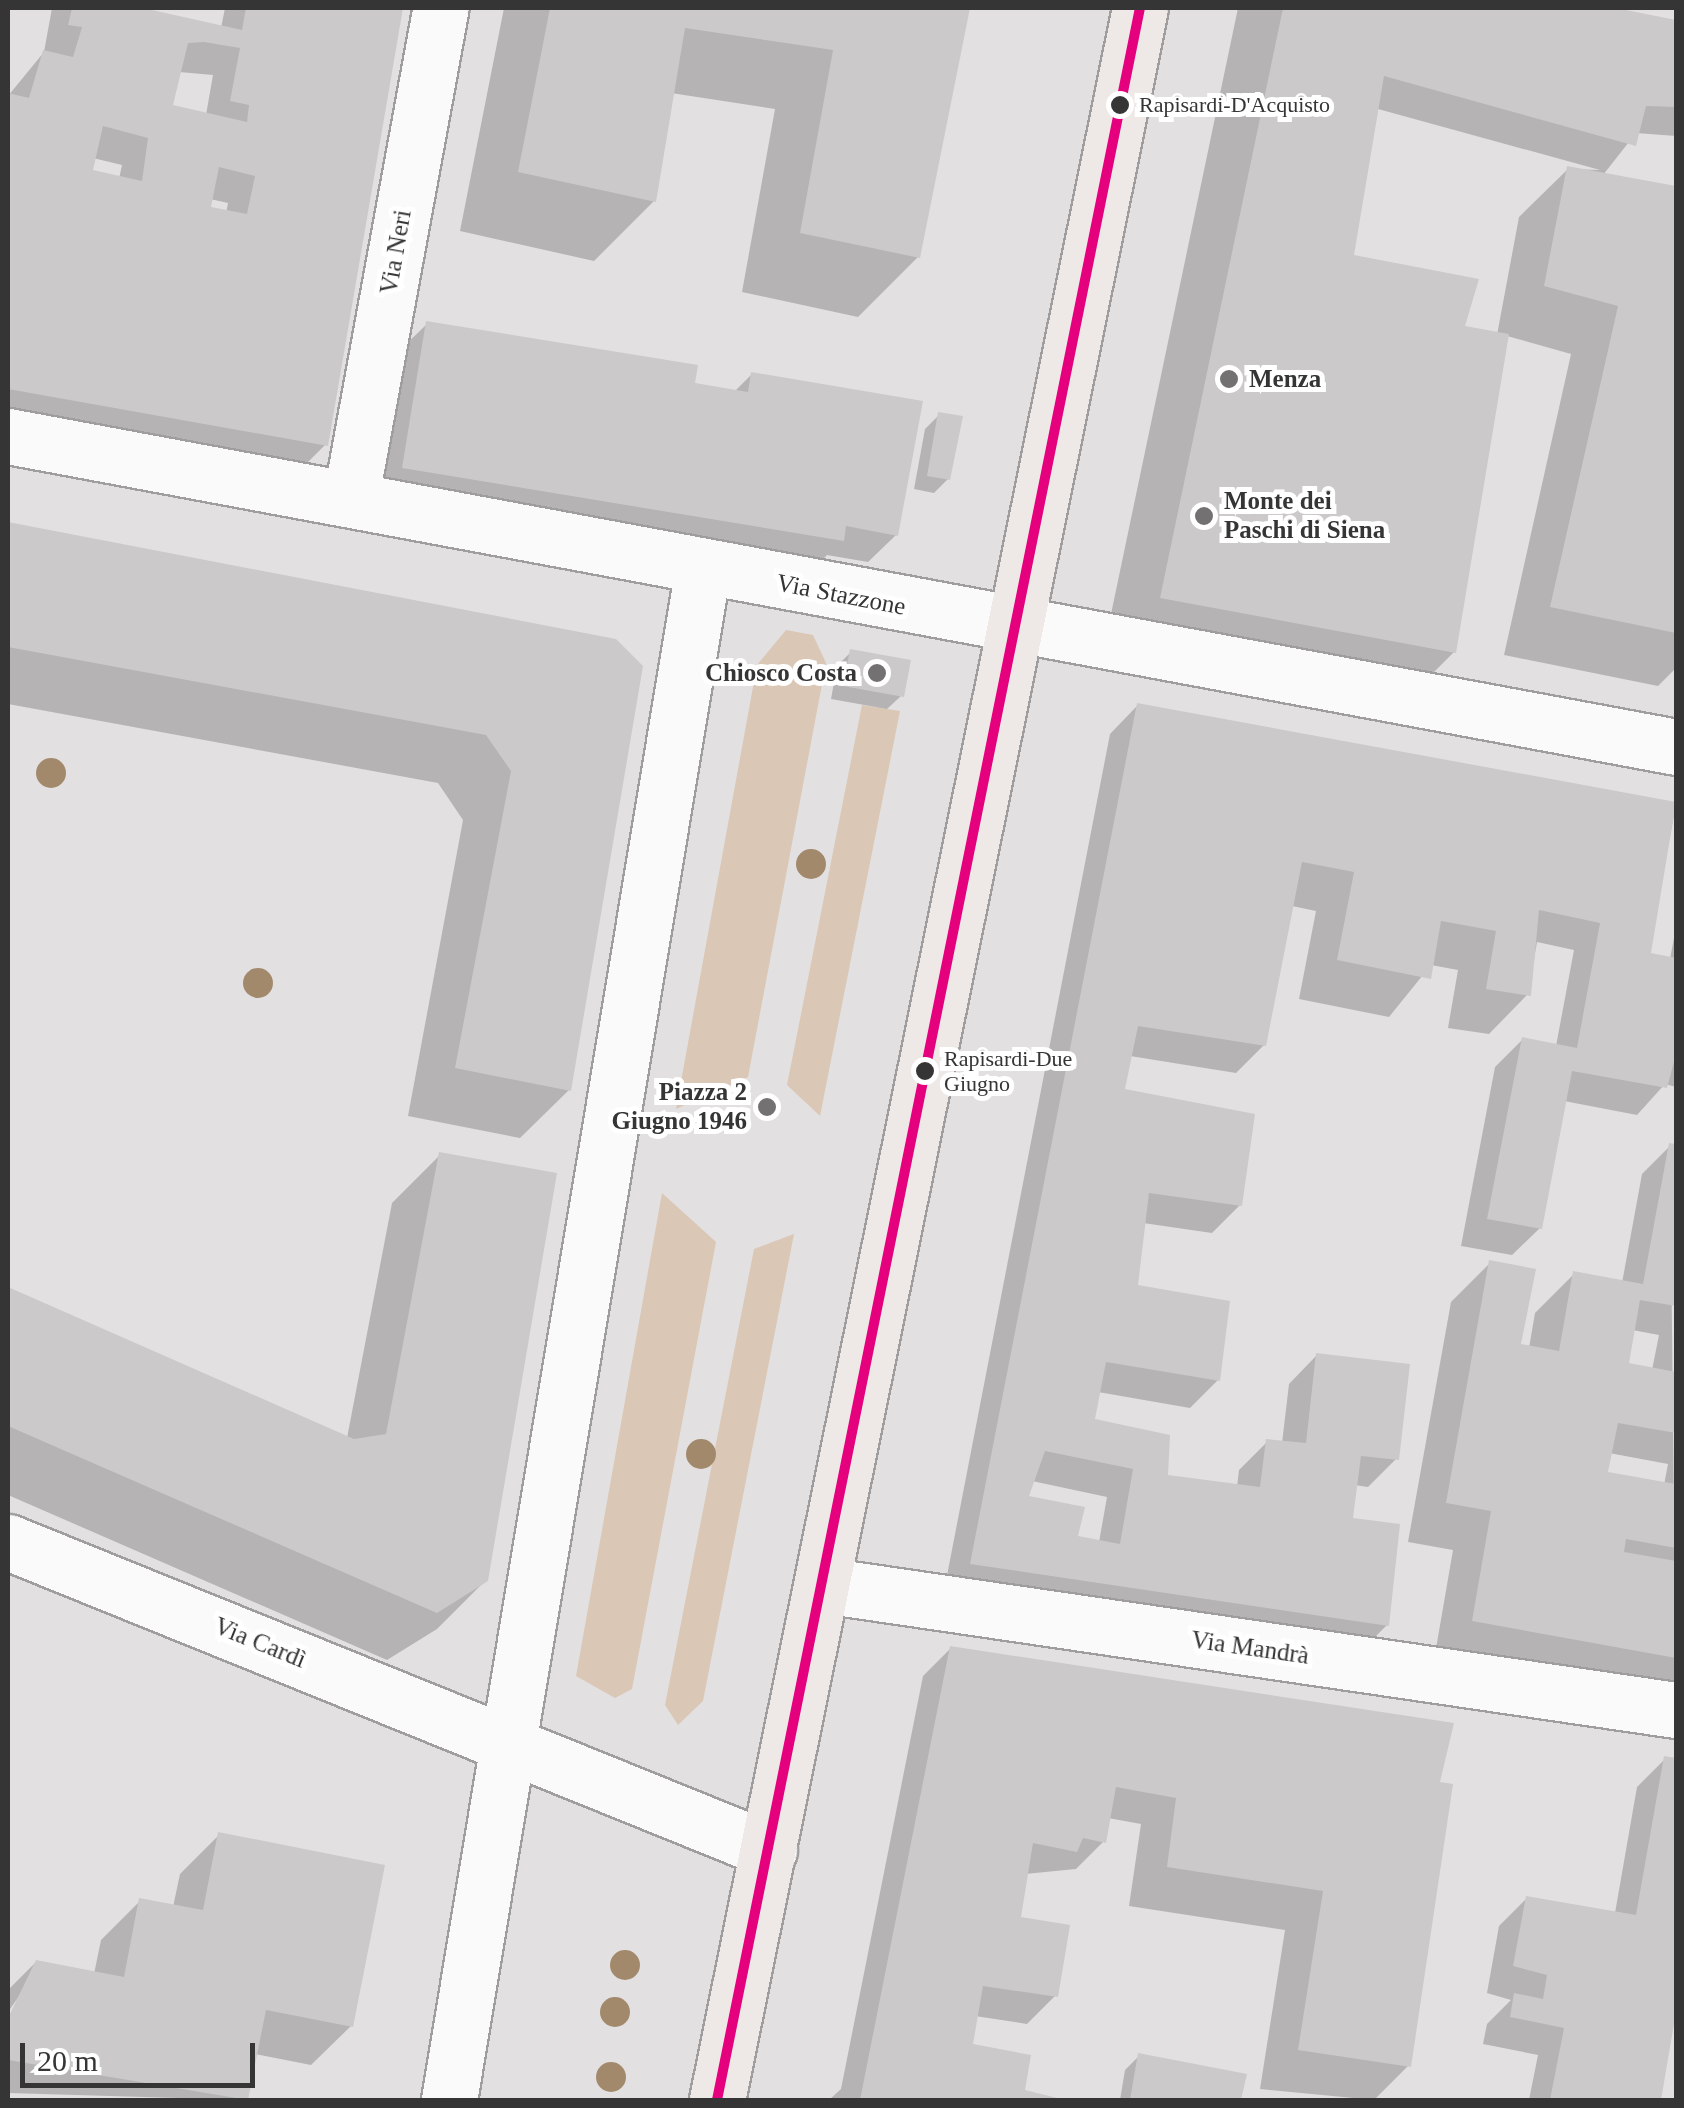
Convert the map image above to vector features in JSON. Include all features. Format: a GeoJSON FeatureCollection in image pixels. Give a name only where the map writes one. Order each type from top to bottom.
{"type":"FeatureCollection","features":[{"type":"Feature","properties":{"kind":"main road"},"geometry":{"type":"LineString","coordinates":[[716,2100],[1140,8]]}},
{"type":"Feature","properties":{"kind":"street","name":"Via Neri"},"geometry":{"type":"LineString","coordinates":[[350,496],[441,8]]}},
{"type":"Feature","properties":{"kind":"street","name":"Via Stazzone"},"geometry":{"type":"LineString","coordinates":[[8,436],[350,496],[1017,629],[1676,747]]}},
{"type":"Feature","properties":{"kind":"street"},"geometry":{"type":"LineString","coordinates":[[449,2100],[513,1744],[703,568]]}},
{"type":"Feature","properties":{"kind":"street","name":"Via Cardì"},"geometry":{"type":"LineString","coordinates":[[8,1542],[768,1850]]}},
{"type":"Feature","properties":{"kind":"street","name":"Via Mandrà"},"geometry":{"type":"LineString","coordinates":[[823,1585],[1676,1710]]}},
{"type":"Feature","properties":{"kind":"shaded area"},"geometry":{"type":"Polygon","coordinates":[[[786,630],[813,635],[826,663],[748,1077],[676,1109],[757,665],[786,630]]]}},
{"type":"Feature","properties":{"kind":"shaded area"},"geometry":{"type":"Polygon","coordinates":[[[862,705],[900,711],[820,1116],[787,1085],[862,705]]]}},
{"type":"Feature","properties":{"kind":"shaded area"},"geometry":{"type":"Polygon","coordinates":[[[662,1193],[716,1242],[632,1689],[615,1698],[576,1676],[662,1193]]]}},
{"type":"Feature","properties":{"kind":"shaded area"},"geometry":{"type":"Polygon","coordinates":[[[794,1234],[703,1701],[678,1725],[665,1705],[754,1249],[794,1234]]]}},
{"type":"Feature","properties":{"kind":"building"},"geometry":{"type":"Polygon","coordinates":[[[72,8],[143,8],[242,30],[246,8],[403,8],[328,446],[8,389],[8,93],[29,98],[43,50],[73,57],[82,27],[68,25],[72,8]],[[188,43],[173,105],[247,122],[249,105],[230,101],[240,48],[188,43]],[[103,126],[93,170],[142,181],[148,138],[103,126]],[[219,167],[211,207],[247,214],[255,176],[219,167]]]}},
{"type":"Feature","properties":{"kind":"building"},"geometry":{"type":"Polygon","coordinates":[[[550,8],[970,8],[920,258],[800,233],[833,50],[685,28],[656,202],[518,172],[550,8]]]}},
{"type":"Feature","properties":{"kind":"building"},"geometry":{"type":"Polygon","coordinates":[[[1283,8],[1616,8],[1676,20],[1676,107],[1646,106],[1636,146],[1384,76],[1354,255],[1479,279],[1465,326],[1509,334],[1456,653],[1160,598],[1283,8]]]}},
{"type":"Feature","properties":{"kind":"building"},"geometry":{"type":"Polygon","coordinates":[[[1567,166],[1676,186],[1676,633],[1550,607],[1618,306],[1544,286],[1567,166]]]}},
{"type":"Feature","properties":{"kind":"building"},"geometry":{"type":"Polygon","coordinates":[[[426,321],[698,365],[695,383],[748,392],[751,372],[923,401],[898,536],[846,526],[844,541],[402,468],[426,321]]]}},
{"type":"Feature","properties":{"kind":"building"},"geometry":{"type":"Polygon","coordinates":[[[938,412],[963,416],[950,480],[927,476],[938,412]]]}},
{"type":"Feature","properties":{"kind":"building"},"geometry":{"type":"Polygon","coordinates":[[[8,522],[616,639],[643,666],[571,1091],[455,1068],[511,771],[486,735],[8,647],[8,522]]]}},
{"type":"Feature","properties":{"kind":"building","name":"Chiosco Costa"},"geometry":{"type":"Polygon","coordinates":[[[850,649],[911,660],[904,697],[843,686],[850,649]]]}},
{"type":"Feature","properties":{"kind":"building"},"geometry":{"type":"Polygon","coordinates":[[[1137,703],[1676,802],[1651,953],[1676,958],[1676,1054],[1667,1088],[1572,1071],[1542,1229],[1487,1219],[1522,1037],[1577,1048],[1600,923],[1539,910],[1531,996],[1486,989],[1496,931],[1441,921],[1431,979],[1337,960],[1354,872],[1302,862],[1266,1046],[1138,1026],[1125,1089],[1255,1114],[1242,1206],[1149,1193],[1138,1285],[1230,1301],[1220,1381],[1106,1362],[1095,1419],[1170,1435],[1168,1475],[1260,1487],[1266,1439],[1306,1443],[1316,1353],[1410,1364],[1399,1460],[1361,1456],[1353,1518],[1400,1524],[1389,1626],[970,1564],[1137,703]],[[1045,1451],[1029,1496],[1085,1507],[1078,1536],[1120,1544],[1133,1469],[1045,1451]]]}},
{"type":"Feature","properties":{"kind":"building"},"geometry":{"type":"Polygon","coordinates":[[[1669,1143],[1676,1144],[1676,1306],[1640,1300],[1629,1363],[1676,1372],[1676,1433],[1618,1423],[1608,1472],[1676,1484],[1676,1548],[1626,1539],[1624,1552],[1676,1561],[1676,1658],[1472,1621],[1491,1511],[1446,1503],[1489,1260],[1536,1269],[1521,1344],[1559,1351],[1573,1271],[1643,1284],[1669,1143]]]}},
{"type":"Feature","properties":{"kind":"building"},"geometry":{"type":"Polygon","coordinates":[[[439,1152],[557,1173],[488,1581],[437,1613],[8,1426],[8,1287],[354,1439],[386,1434],[439,1152]]]}},
{"type":"Feature","properties":{"kind":"building"},"geometry":{"type":"Polygon","coordinates":[[[950,1646],[1454,1723],[1440,1782],[1453,1784],[1411,2067],[1298,2050],[1323,1891],[1167,1867],[1176,1798],[1116,1787],[1106,1843],[1083,1838],[1077,1852],[1033,1843],[1021,1917],[1070,1925],[1058,1997],[983,1986],[973,2044],[1031,2055],[1025,2090],[1065,2100],[860,2100],[950,1646]]]}},
{"type":"Feature","properties":{"kind":"building"},"geometry":{"type":"Polygon","coordinates":[[[1664,1756],[1676,1758],[1676,2012],[1661,2100],[1550,2100],[1564,2028],[1510,2017],[1514,1993],[1543,1999],[1547,1975],[1513,1966],[1526,1896],[1636,1915],[1664,1756]]]}},
{"type":"Feature","properties":{"kind":"building"},"geometry":{"type":"Polygon","coordinates":[[[218,1832],[385,1865],[353,2027],[266,2010],[248,2100],[8,2060],[8,2018],[36,1960],[124,1977],[139,1898],[203,1910],[218,1832]]]}},
{"type":"Feature","properties":{"kind":"building"},"geometry":{"type":"Polygon","coordinates":[[[1138,2053],[1247,2074],[1241,2100],[1130,2100],[1138,2053]]]}},
{"type":"Feature","properties":{"kind":"transit line"},"geometry":{"type":"LineString","coordinates":[[717,2100],[1140,8]]}},
{"type":"Feature","properties":{"kind":"place","name":"Rapisardi-D'Acquisto"},"geometry":{"type":"Point","coordinates":[1120,105]}},
{"type":"Feature","properties":{"kind":"place","name":"Menza"},"geometry":{"type":"Point","coordinates":[1229,379]}},
{"type":"Feature","properties":{"kind":"place","name":"Monte dei Paschi di Siena"},"geometry":{"type":"Point","coordinates":[1204,516]}},
{"type":"Feature","properties":{"kind":"place","name":"Chiosco Costa"},"geometry":{"type":"Point","coordinates":[877,673]}},
{"type":"Feature","properties":{"kind":"place","name":"Rapisardi-Due Giugno"},"geometry":{"type":"Point","coordinates":[925,1071]}},
{"type":"Feature","properties":{"kind":"place","name":"Piazza 2 Giugno 1946"},"geometry":{"type":"Point","coordinates":[767,1107]}}]}
